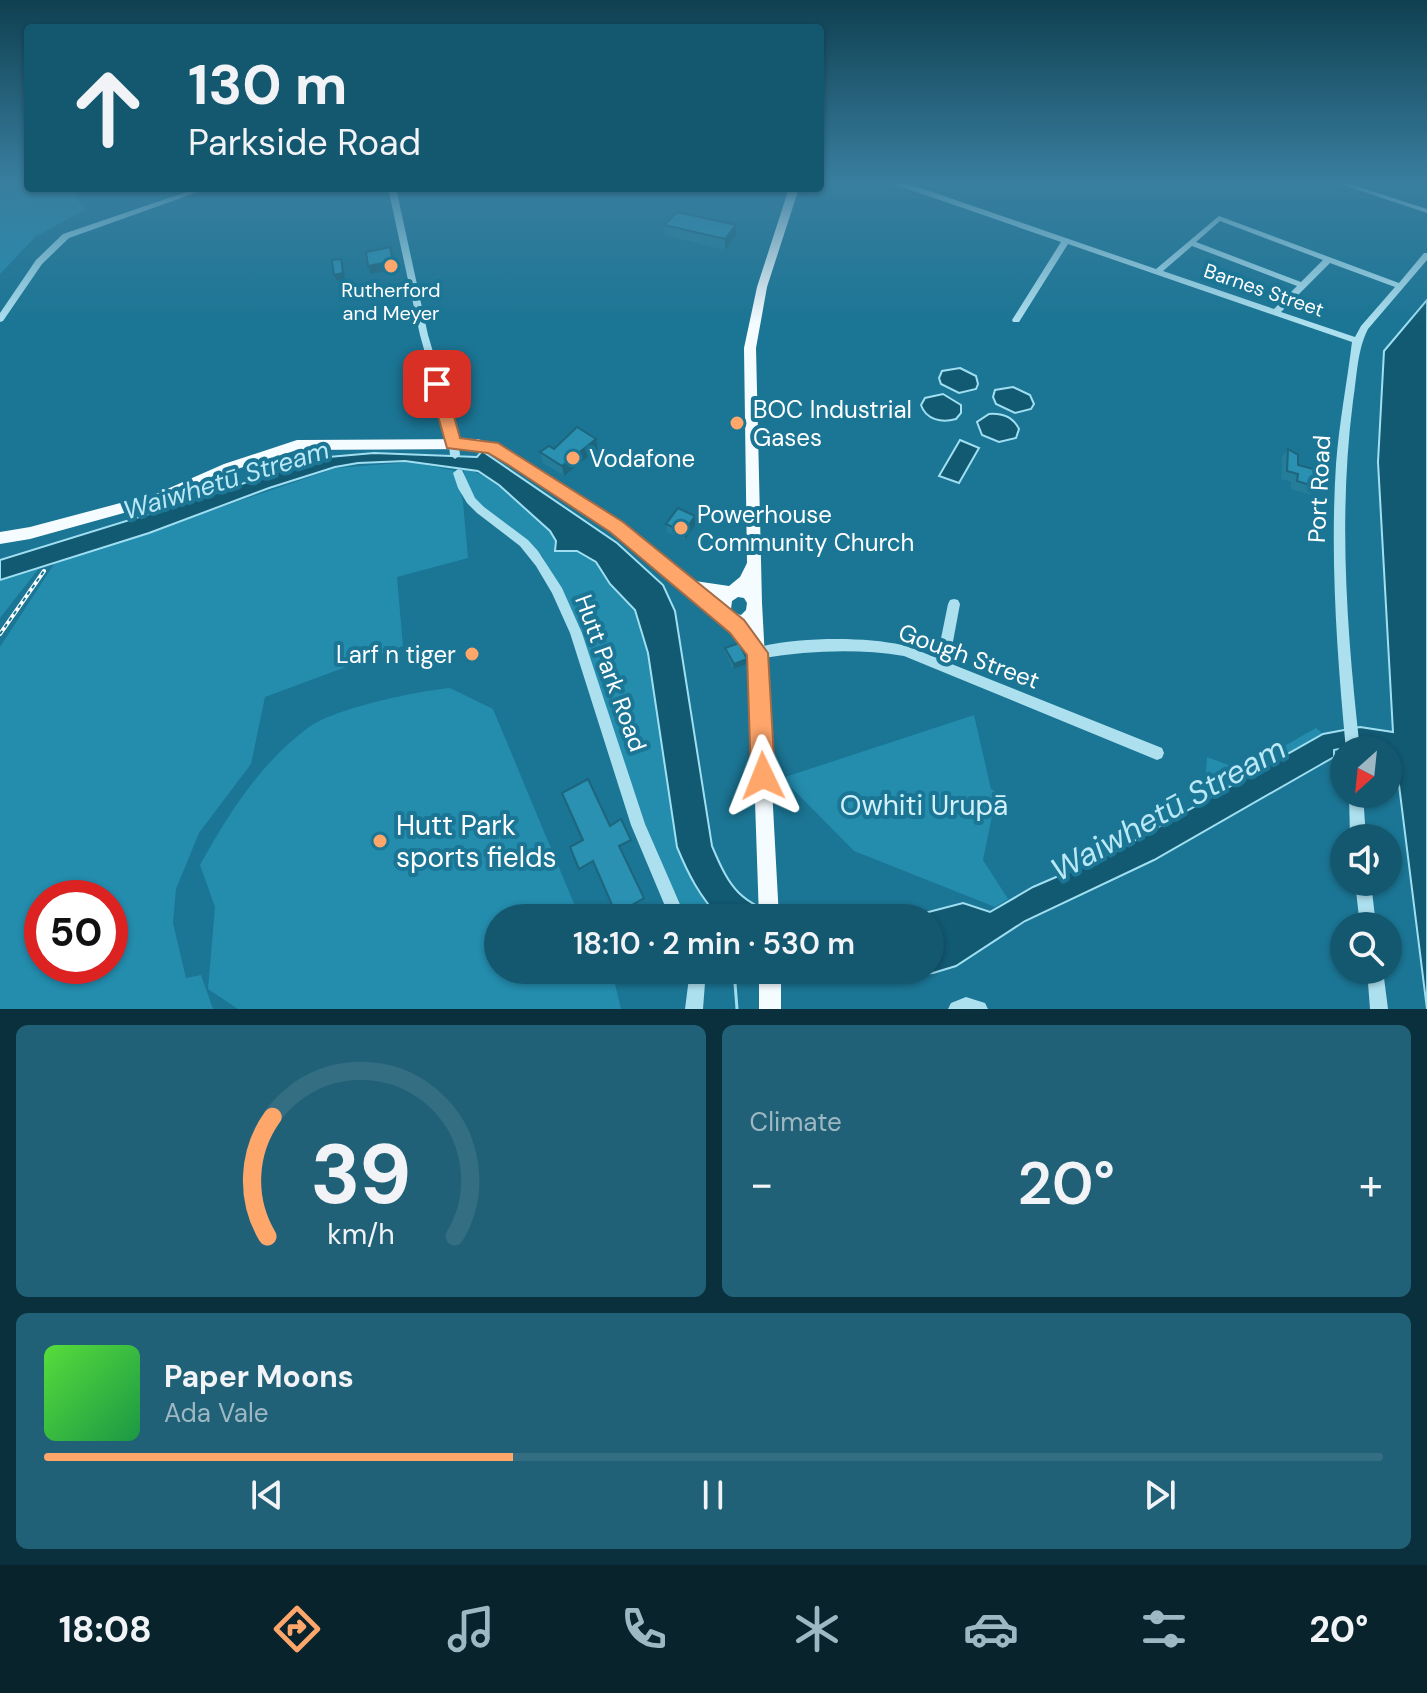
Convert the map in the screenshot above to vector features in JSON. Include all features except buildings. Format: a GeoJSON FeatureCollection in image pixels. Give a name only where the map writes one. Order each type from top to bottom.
{"type":"FeatureCollection","features":[{"type":"Feature","properties":{"kind":"main road"},"geometry":{"type":"LineString","coordinates":[[768,904],[749,383],[752,332],[762,287],[780,230]]}},
{"type":"Feature","properties":{"kind":"main road"},"geometry":{"type":"LineString","coordinates":[[0,538],[30,533],[162,497],[229,467],[297,445],[454,449],[478,444],[499,451],[617,527],[684,585],[726,616],[757,652]]}},
{"type":"Feature","properties":{"kind":"main road"},"geometry":{"type":"LineString","coordinates":[[726,616],[722,601],[745,581],[755,560]]}},
{"type":"Feature","properties":{"kind":"main road"},"geometry":{"type":"LineString","coordinates":[[684,585],[747,593],[755,606]]}},
{"type":"Feature","properties":{"kind":"main road"},"geometry":{"type":"LineString","coordinates":[[726,616],[747,619],[755,606]]}},
{"type":"Feature","properties":{"kind":"main road"},"geometry":{"type":"LineString","coordinates":[[770,984],[770,1009]]}},
{"type":"Feature","properties":{"kind":"street"},"geometry":{"type":"LineString","coordinates":[[0,319],[39,262],[66,236],[83,230]]}},
{"type":"Feature","properties":{"kind":"street"},"geometry":{"type":"LineString","coordinates":[[401,230],[424,335],[454,449]]}},
{"type":"Feature","properties":{"kind":"street","name":"Barnes Street"},"geometry":{"type":"LineString","coordinates":[[1034,230],[1357,341]]}},
{"type":"Feature","properties":{"kind":"street"},"geometry":{"type":"LineString","coordinates":[[1157,272],[1205,230]]}},
{"type":"Feature","properties":{"kind":"street"},"geometry":{"type":"LineString","coordinates":[[1251,230],[1400,286]]}},
{"type":"Feature","properties":{"kind":"street"},"geometry":{"type":"LineString","coordinates":[[1016,320],[1066,241]]}},
{"type":"Feature","properties":{"kind":"street"},"geometry":{"type":"LineString","coordinates":[[1191,243],[1301,285]]}},
{"type":"Feature","properties":{"kind":"street","name":"Port Road"},"geometry":{"type":"LineString","coordinates":[[1352,736],[1341,619],[1341,478],[1357,341],[1364,328],[1427,255]]}},
{"type":"Feature","properties":{"kind":"street"},"geometry":{"type":"LineString","coordinates":[[1275,313],[1329,259]]}},
{"type":"Feature","properties":{"kind":"street","name":"Hutt Park Road"},"geometry":{"type":"LineString","coordinates":[[458,473],[465,495],[475,507],[536,557],[566,611],[576,633],[638,825],[672,904]]}},
{"type":"Feature","properties":{"kind":"street"},"geometry":{"type":"LineString","coordinates":[[942,666],[954,604]]}},
{"type":"Feature","properties":{"kind":"street","name":"Gough Street"},"geometry":{"type":"LineString","coordinates":[[757,652],[888,648],[942,666],[1157,753]]}},
{"type":"Feature","properties":{"kind":"street"},"geometry":{"type":"LineString","coordinates":[[694,1009],[698,984]]}},
{"type":"Feature","properties":{"kind":"street"},"geometry":{"type":"LineString","coordinates":[[1376,984],[1379,1009]]}},
{"type":"Feature","properties":{"kind":"street"},"geometry":{"type":"LineString","coordinates":[[957,1009],[966,1006],[979,1009]]}},
{"type":"Feature","properties":{"kind":"green space"},"geometry":{"type":"Polygon","coordinates":[[[0,230],[48,230],[35,237],[0,274],[0,230]]]}},
{"type":"Feature","properties":{"kind":"green space"},"geometry":{"type":"Polygon","coordinates":[[[412,462],[456,471],[463,502],[468,558],[397,577],[403,646],[265,697],[251,764],[199,833],[176,889],[173,923],[186,978],[201,975],[213,1009],[0,1009],[0,647],[54,564],[336,468],[412,462]]]}},
{"type":"Feature","properties":{"kind":"green space"},"geometry":{"type":"Polygon","coordinates":[[[463,469],[487,478],[509,494],[550,531],[556,541],[556,551],[577,551],[596,562],[610,584],[635,610],[648,653],[677,847],[706,904],[680,904],[638,814],[573,614],[542,556],[524,538],[479,505],[469,492],[463,469]]]}},
{"type":"Feature","properties":{"kind":"green space"},"geometry":{"type":"Polygon","coordinates":[[[40,567],[0,618],[0,580],[40,567]]]}},
{"type":"Feature","properties":{"kind":"green space","name":"Hutt Park sports fields"},"geometry":{"type":"Polygon","coordinates":[[[450,688],[493,709],[574,904],[484,904],[484,984],[615,984],[621,1009],[238,1009],[208,989],[215,907],[200,865],[234,808],[276,756],[309,727],[338,713],[450,688]]]}},
{"type":"Feature","properties":{"kind":"green space","name":"Owhiti Urupā"},"geometry":{"type":"Polygon","coordinates":[[[974,715],[991,789],[997,792],[983,860],[1008,899],[995,907],[854,851],[782,778],[974,715]]]}},
{"type":"Feature","properties":{"kind":"green space"},"geometry":{"type":"Polygon","coordinates":[[[1316,728],[1323,734],[1311,743],[1216,796],[1205,784],[1207,757],[1242,770],[1316,728]]]}},
{"type":"Feature","properties":{"kind":"shaded area"},"geometry":{"type":"Polygon","coordinates":[[[1427,300],[1427,1009],[1402,808],[1402,736],[1330,736],[1330,759],[1154,860],[1025,921],[956,966],[944,970],[944,908],[963,903],[990,912],[1033,887],[1114,852],[1323,734],[1360,727],[1393,732],[1378,462],[1384,351],[1427,300]]]}},
{"type":"Feature","properties":{"kind":"shaded area"},"geometry":{"type":"Polygon","coordinates":[[[960,368],[976,376],[976,389],[959,393],[941,384],[939,378],[942,371],[960,368]]]}},
{"type":"Feature","properties":{"kind":"shaded area"},"geometry":{"type":"Polygon","coordinates":[[[1013,387],[1030,395],[1034,404],[1031,409],[1015,413],[996,404],[993,397],[995,390],[1013,387]]]}},
{"type":"Feature","properties":{"kind":"shaded area"},"geometry":{"type":"Polygon","coordinates":[[[943,394],[961,405],[961,413],[956,419],[935,419],[923,410],[921,405],[925,398],[943,394]]]}},
{"type":"Feature","properties":{"kind":"shaded area"},"geometry":{"type":"Polygon","coordinates":[[[989,414],[1003,415],[1014,421],[1019,429],[1016,438],[999,442],[982,435],[977,422],[989,414]]]}},
{"type":"Feature","properties":{"kind":"shaded area"},"geometry":{"type":"Polygon","coordinates":[[[960,440],[979,448],[959,483],[939,476],[960,440]]]}},
{"type":"Feature","properties":{"kind":"shaded area"},"geometry":{"type":"Polygon","coordinates":[[[482,451],[617,543],[663,585],[675,611],[712,846],[731,884],[754,904],[709,904],[690,876],[677,847],[648,653],[635,610],[610,584],[596,562],[577,551],[555,551],[556,541],[550,531],[499,485],[478,471],[405,461],[335,467],[149,533],[0,580],[0,560],[204,497],[317,458],[374,453],[477,457],[482,451]]]}},
{"type":"Feature","properties":{"kind":"waterway"},"geometry":{"type":"LineString","coordinates":[[735,984],[737,1009]]}},
{"type":"Feature","properties":{"kind":"railway"},"geometry":{"type":"LineString","coordinates":[[0,634],[44,571]]}},
{"type":"Feature","properties":{"kind":"place","name":"Rutherford and Meyer"},"geometry":{"type":"Point","coordinates":[391,266]}},
{"type":"Feature","properties":{"kind":"place","name":"BOC Industrial Gases"},"geometry":{"type":"Point","coordinates":[737,423]}},
{"type":"Feature","properties":{"kind":"place","name":"Vodafone"},"geometry":{"type":"Point","coordinates":[573,458]}},
{"type":"Feature","properties":{"kind":"place","name":"Powerhouse Community Church"},"geometry":{"type":"Point","coordinates":[681,528]}},
{"type":"Feature","properties":{"kind":"place","name":"Larf n tiger"},"geometry":{"type":"Point","coordinates":[472,654]}},
{"type":"Feature","properties":{"kind":"place","name":"Hutt Park sports fields"},"geometry":{"type":"Point","coordinates":[380,841]}},
{"type":"Feature","properties":{"kind":"route"},"geometry":{"type":"LineString","coordinates":[[437,384],[453,444],[492,447],[517,462],[617,527],[737,627],[757,653],[763,776]]}},
{"type":"Feature","properties":{"kind":"water label","name":"Waiwhetū Stream"},"geometry":{"type":"Point","coordinates":[226,480]}},
{"type":"Feature","properties":{"kind":"water label","name":"Waiwhetū Stream"},"geometry":{"type":"Point","coordinates":[1168,809]}}]}
